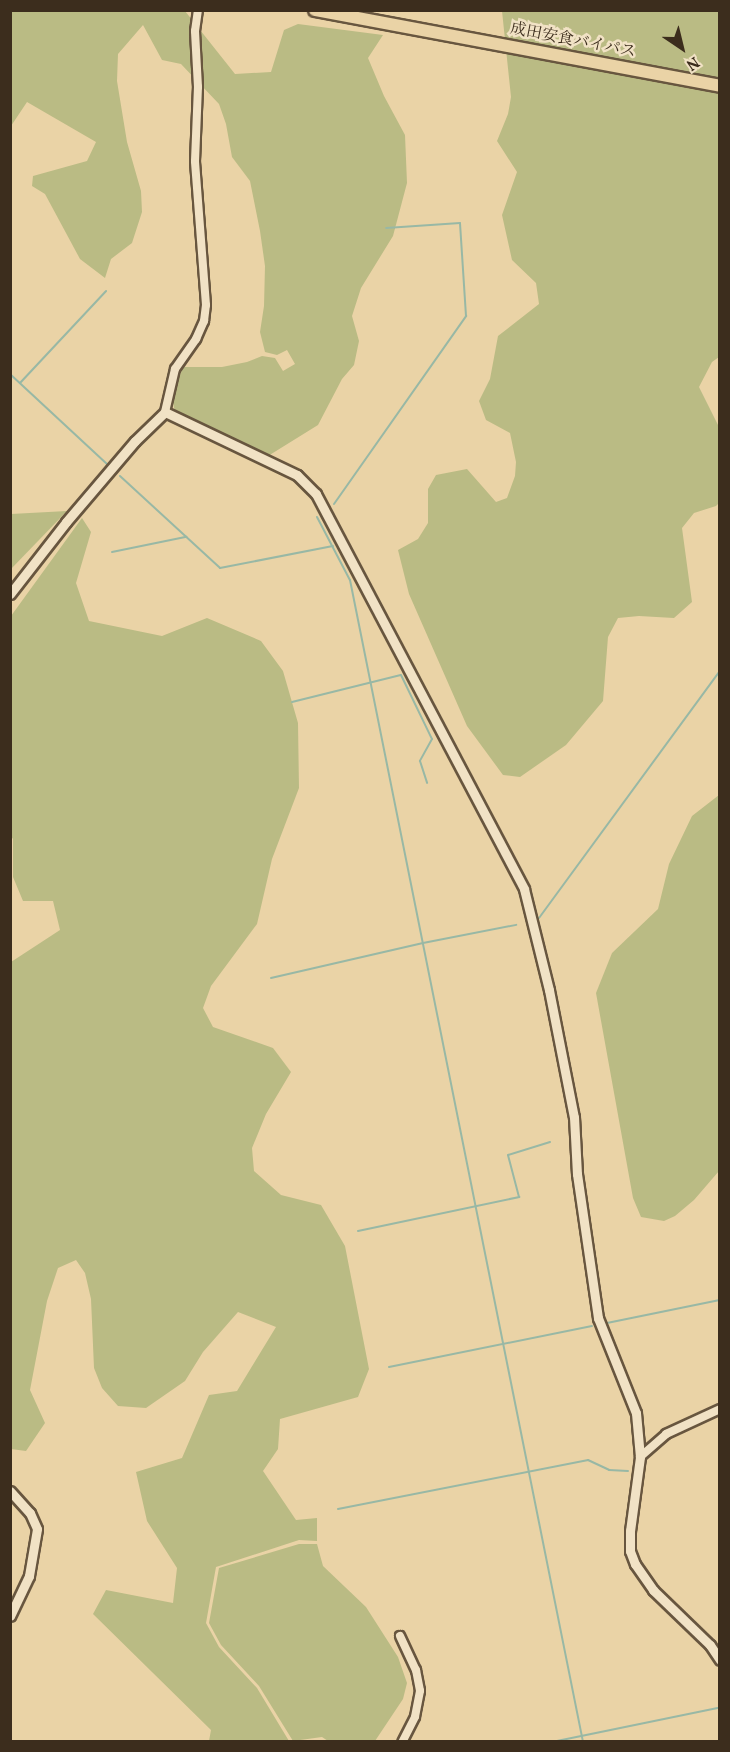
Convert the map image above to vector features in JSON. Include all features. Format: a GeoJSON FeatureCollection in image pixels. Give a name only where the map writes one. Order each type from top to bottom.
{"type":"FeatureCollection","features":[{"type":"Feature","properties":{"kind":"main road","name":"成田安食バイパス"},"geometry":{"type":"LineString","coordinates":[[315,10],[720,86]]}},
{"type":"Feature","properties":{"kind":"street"},"geometry":{"type":"LineString","coordinates":[[10,594],[66,522],[135,441],[165,412],[175,369],[196,339],[204,321],[206,305],[195,161],[198,87],[195,31],[198,10]]}},
{"type":"Feature","properties":{"kind":"street"},"geometry":{"type":"LineString","coordinates":[[165,412],[297,475],[316,494],[517,873],[524,889],[549,990],[572,1107],[577,1174],[598,1318],[636,1413],[640,1457],[630,1531],[630,1551],[634,1564],[653,1590],[710,1644],[720,1660]]}},
{"type":"Feature","properties":{"kind":"street"},"geometry":{"type":"LineString","coordinates":[[640,1457],[666,1434],[720,1409]]}},
{"type":"Feature","properties":{"kind":"street"},"geometry":{"type":"LineString","coordinates":[[10,1491],[30,1513],[37,1529],[29,1576],[10,1616]]}},
{"type":"Feature","properties":{"kind":"street"},"geometry":{"type":"LineString","coordinates":[[400,1636],[416,1670],[420,1691],[415,1717],[402,1742]]}},
{"type":"Feature","properties":{"kind":"green space"},"geometry":{"type":"Polygon","coordinates":[[[11,11],[185,11],[235,74],[271,72],[284,30],[298,24],[383,35],[368,58],[384,96],[405,135],[407,183],[393,236],[361,288],[352,316],[359,341],[354,365],[342,379],[318,425],[268,456],[244,448],[175,413],[172,396],[183,367],[222,367],[247,362],[262,356],[275,358],[283,371],[295,364],[287,350],[277,355],[265,352],[260,332],[264,306],[265,266],[260,231],[250,181],[232,157],[226,124],[219,104],[181,64],[162,60],[143,25],[118,54],[117,81],[127,142],[141,191],[142,212],[132,243],[111,259],[105,278],[80,259],[45,194],[32,186],[33,176],[87,161],[96,142],[27,102],[11,126],[11,11]]]}},
{"type":"Feature","properties":{"kind":"green space"},"geometry":{"type":"Polygon","coordinates":[[[502,11],[719,11],[719,357],[712,362],[699,387],[719,427],[720,502],[716,506],[694,513],[682,528],[692,602],[674,618],[639,616],[618,618],[608,637],[603,701],[566,745],[520,777],[503,775],[467,726],[409,594],[398,550],[418,539],[428,523],[428,489],[436,475],[467,469],[496,502],[507,498],[515,476],[516,462],[510,433],[486,420],[479,401],[490,379],[498,336],[539,304],[536,283],[512,260],[502,215],[517,172],[497,141],[508,114],[511,97],[502,11]]]}},
{"type":"Feature","properties":{"kind":"green space"},"geometry":{"type":"Polygon","coordinates":[[[67,511],[11,569],[11,514],[67,511]]]}},
{"type":"Feature","properties":{"kind":"green space"},"geometry":{"type":"Polygon","coordinates":[[[82,518],[91,532],[76,583],[89,621],[162,636],[207,618],[261,641],[283,671],[298,723],[299,788],[272,859],[257,924],[211,986],[203,1008],[213,1027],[273,1048],[291,1072],[266,1114],[252,1148],[254,1171],[281,1195],[321,1205],[345,1246],[369,1369],[358,1397],[280,1419],[278,1449],[263,1471],[296,1520],[317,1518],[317,1541],[299,1540],[216,1567],[206,1623],[219,1647],[257,1688],[289,1741],[209,1741],[211,1730],[93,1614],[106,1590],[173,1603],[177,1568],[147,1521],[136,1472],[182,1458],[209,1395],[237,1391],[276,1327],[238,1312],[203,1352],[185,1381],[146,1408],[118,1406],[102,1388],[94,1368],[91,1299],[85,1273],[76,1260],[58,1268],[47,1301],[30,1390],[45,1423],[26,1451],[11,1449],[11,962],[60,930],[53,901],[23,901],[13,877],[13,839],[10,835],[11,616],[82,518]]]}},
{"type":"Feature","properties":{"kind":"green space"},"geometry":{"type":"Polygon","coordinates":[[[719,795],[719,1171],[694,1200],[675,1216],[664,1221],[641,1217],[633,1198],[596,993],[612,953],[658,909],[669,864],[692,816],[719,795]]]}},
{"type":"Feature","properties":{"kind":"green space"},"geometry":{"type":"Polygon","coordinates":[[[299,1544],[317,1544],[323,1566],[366,1607],[398,1657],[407,1683],[403,1699],[375,1741],[328,1741],[322,1737],[293,1741],[259,1686],[221,1645],[209,1623],[219,1568],[299,1544]]]}},
{"type":"Feature","properties":{"kind":"waterway"},"geometry":{"type":"LineString","coordinates":[[334,504],[466,316],[460,223],[386,228]]}},
{"type":"Feature","properties":{"kind":"waterway"},"geometry":{"type":"LineString","coordinates":[[20,383],[106,291]]}},
{"type":"Feature","properties":{"kind":"waterway"},"geometry":{"type":"LineString","coordinates":[[10,374],[107,464]]}},
{"type":"Feature","properties":{"kind":"waterway"},"geometry":{"type":"LineString","coordinates":[[120,476],[220,568],[333,546]]}},
{"type":"Feature","properties":{"kind":"waterway"},"geometry":{"type":"LineString","coordinates":[[317,517],[350,580],[583,1742]]}},
{"type":"Feature","properties":{"kind":"waterway"},"geometry":{"type":"LineString","coordinates":[[112,552],[186,537]]}},
{"type":"Feature","properties":{"kind":"waterway"},"geometry":{"type":"LineString","coordinates":[[539,918],[720,671]]}},
{"type":"Feature","properties":{"kind":"waterway"},"geometry":{"type":"LineString","coordinates":[[292,702],[401,675],[432,739],[420,761],[427,783]]}},
{"type":"Feature","properties":{"kind":"waterway"},"geometry":{"type":"LineString","coordinates":[[271,978],[423,943],[516,925]]}},
{"type":"Feature","properties":{"kind":"waterway"},"geometry":{"type":"LineString","coordinates":[[358,1231],[519,1197],[508,1155],[550,1142]]}},
{"type":"Feature","properties":{"kind":"waterway"},"geometry":{"type":"LineString","coordinates":[[607,1323],[720,1300]]}},
{"type":"Feature","properties":{"kind":"waterway"},"geometry":{"type":"LineString","coordinates":[[389,1367],[592,1326]]}},
{"type":"Feature","properties":{"kind":"waterway"},"geometry":{"type":"LineString","coordinates":[[338,1509],[588,1460],[609,1470],[628,1471]]}},
{"type":"Feature","properties":{"kind":"waterway"},"geometry":{"type":"LineString","coordinates":[[552,1742],[718,1708]]}}]}
